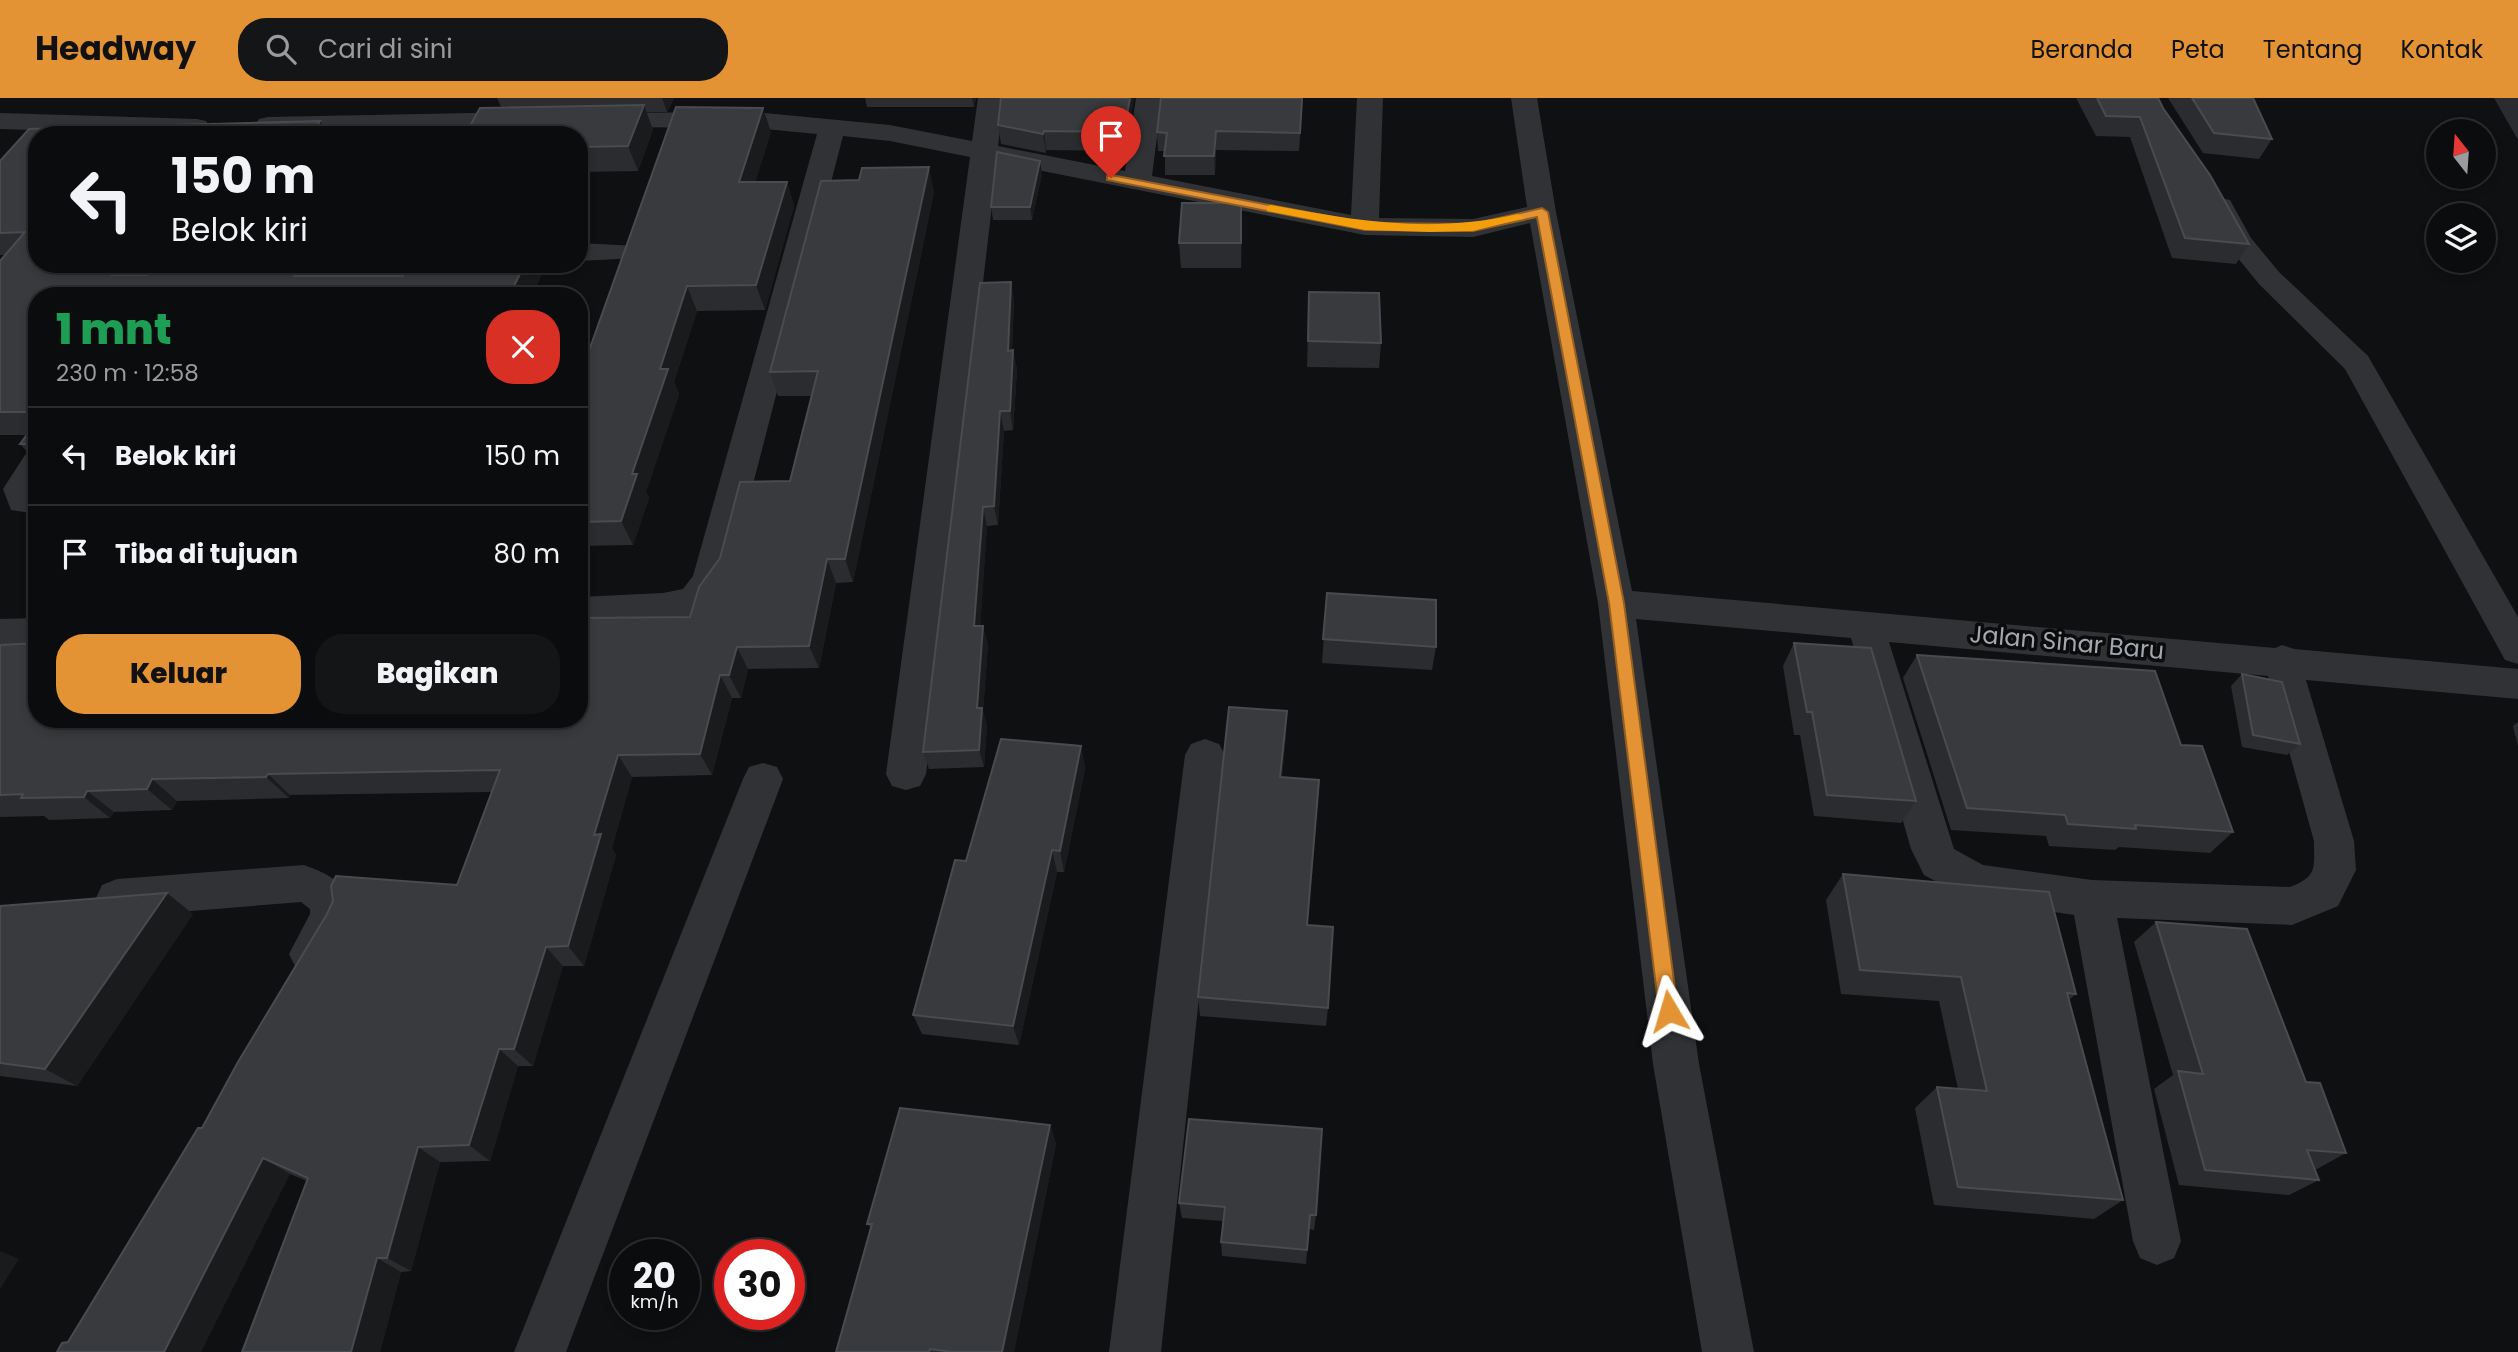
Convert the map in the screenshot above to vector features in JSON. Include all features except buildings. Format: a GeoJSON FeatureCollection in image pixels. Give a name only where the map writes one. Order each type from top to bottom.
{"type":"FeatureCollection","features":[{"type":"Feature","properties":{"kind":"street"},"geometry":{"type":"LineString","coordinates":[[906,774],[991,98]]}},
{"type":"Feature","properties":{"kind":"street"},"geometry":{"type":"LineString","coordinates":[[1136,183],[1149,98]]}},
{"type":"Feature","properties":{"kind":"street"},"geometry":{"type":"LineString","coordinates":[[1365,226],[1370,98]]}},
{"type":"Feature","properties":{"kind":"street"},"geometry":{"type":"LineString","coordinates":[[1524,98],[1542,212],[1616,603],[1676,1064],[1728,1352]]}},
{"type":"Feature","properties":{"kind":"street"},"geometry":{"type":"LineString","coordinates":[[503,126],[565,119],[604,108],[669,131],[755,120],[890,133],[1365,226],[1473,228],[1542,212]]}},
{"type":"Feature","properties":{"kind":"street"},"geometry":{"type":"LineString","coordinates":[[0,121],[236,126]]}},
{"type":"Feature","properties":{"kind":"street"},"geometry":{"type":"LineString","coordinates":[[588,611],[663,607],[695,600],[710,581],[832,128]]}},
{"type":"Feature","properties":{"kind":"street"},"geometry":{"type":"LineString","coordinates":[[2206,183],[2238,241],[2269,278],[2357,363],[2518,650]]}},
{"type":"Feature","properties":{"kind":"street"},"geometry":{"type":"LineString","coordinates":[[588,252],[626,252]]}},
{"type":"Feature","properties":{"kind":"street"},"geometry":{"type":"LineString","coordinates":[[28,477],[20,489],[23,501],[28,501]]}},
{"type":"Feature","properties":{"kind":"street","name":"Jalan Sinar Baru"},"geometry":{"type":"LineString","coordinates":[[1616,603],[2282,660],[2518,684]]}},
{"type":"Feature","properties":{"kind":"street"},"geometry":{"type":"LineString","coordinates":[[1866,625],[1931,849],[1939,862],[1977,881],[2092,899],[2292,906],[2323,893],[2335,870],[2334,841],[2282,660]]}},
{"type":"Feature","properties":{"kind":"street"},"geometry":{"type":"LineString","coordinates":[[0,633],[28,632]]}},
{"type":"Feature","properties":{"kind":"street"},"geometry":{"type":"LineString","coordinates":[[1135,1352],[1205,755]]}},
{"type":"Feature","properties":{"kind":"street"},"geometry":{"type":"LineString","coordinates":[[540,1352],[763,779]]}},
{"type":"Feature","properties":{"kind":"street"},"geometry":{"type":"LineString","coordinates":[[83,901],[304,883],[321,890],[331,908],[332,920],[290,990]]}},
{"type":"Feature","properties":{"kind":"street"},"geometry":{"type":"LineString","coordinates":[[2092,899],[2157,1241]]}},
{"type":"Feature","properties":{"kind":"slow traffic"},"geometry":{"type":"LineString","coordinates":[[1271,208],[1365,226],[1430,229],[1473,228],[1518,218]]}},
{"type":"Feature","properties":{"kind":"route"},"geometry":{"type":"LineString","coordinates":[[1111,178],[1365,226],[1473,228],[1542,212],[1616,603],[1669,1011]]}}]}
